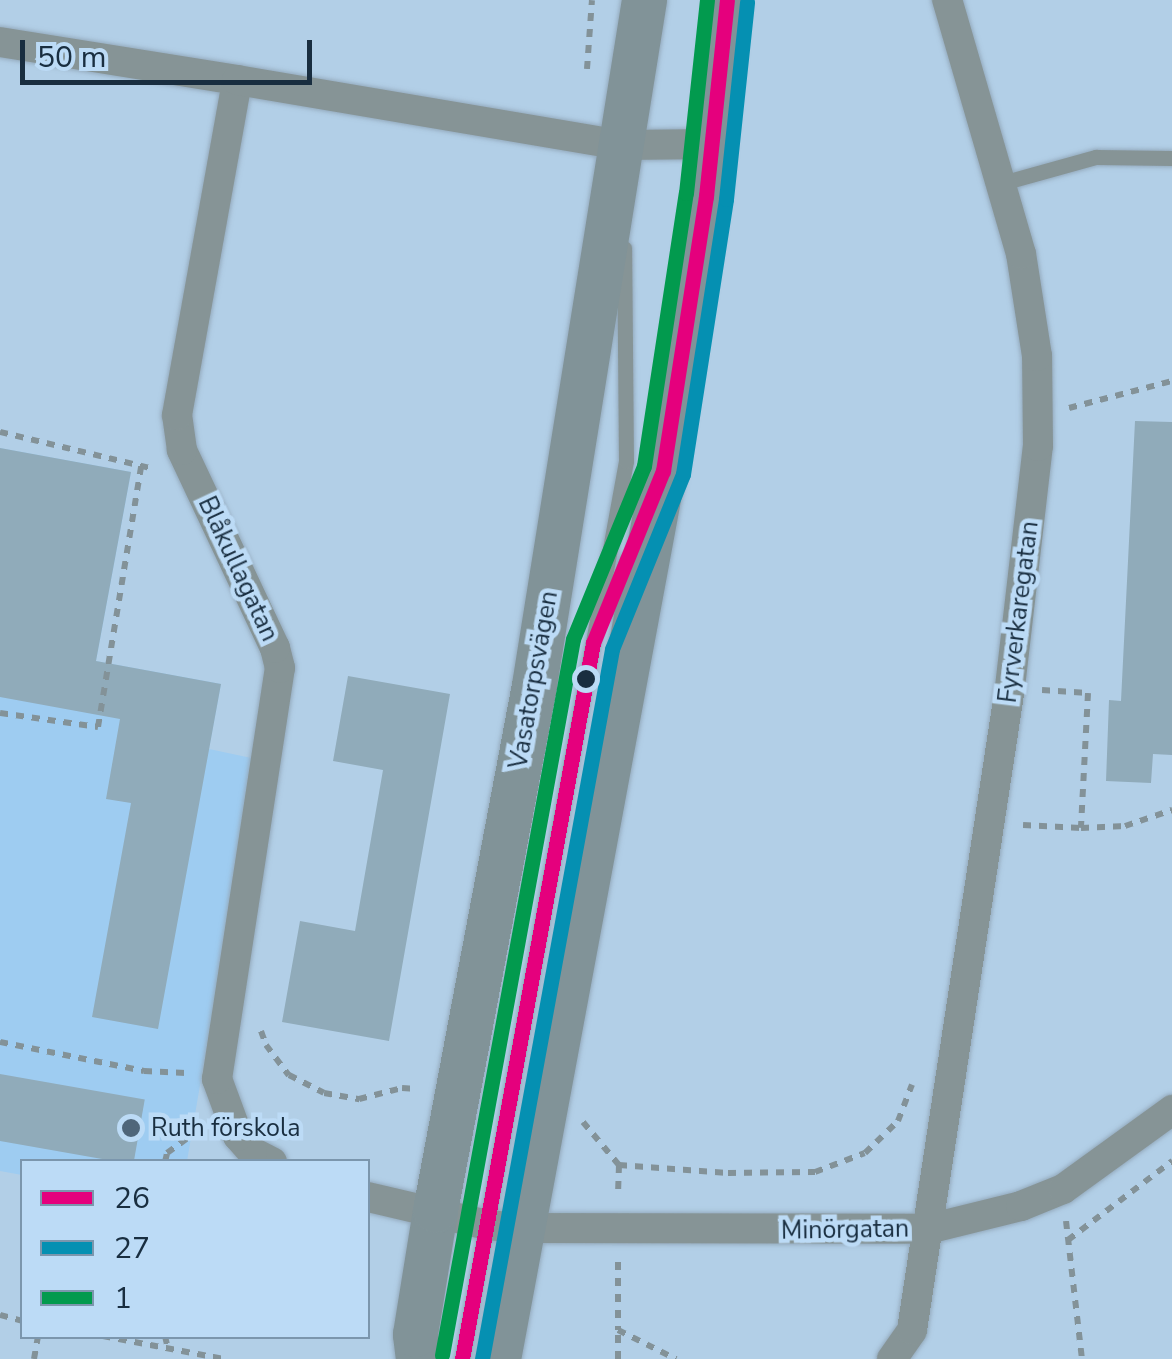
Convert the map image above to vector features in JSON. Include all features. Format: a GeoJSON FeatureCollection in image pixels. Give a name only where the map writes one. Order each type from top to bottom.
{"type":"FeatureCollection","features":[{"type":"Feature","properties":{"kind":"main road","name":"Vasatorpsvägen"},"geometry":{"type":"LineString","coordinates":[[418,1359],[416,1334],[435,1210],[512,806],[644,0]]}},
{"type":"Feature","properties":{"kind":"main road"},"geometry":{"type":"LineString","coordinates":[[498,1359],[506,1226],[663,471],[712,144],[727,0]]}},
{"type":"Feature","properties":{"kind":"street","name":"Fyrverkaregatan"},"geometry":{"type":"LineString","coordinates":[[892,1359],[912,1330],[928,1230],[1010,687],[1035,486],[1039,416],[1031,314],[1002,184],[948,0]]}},
{"type":"Feature","properties":{"kind":"street"},"geometry":{"type":"LineString","coordinates":[[0,42],[622,145],[712,144]]}},
{"type":"Feature","properties":{"kind":"street","name":"Blåkullagatan"},"geometry":{"type":"LineString","coordinates":[[237,80],[177,415],[182,450],[275,648],[280,668],[217,1075],[226,1111],[252,1152],[266,1159]]}},
{"type":"Feature","properties":{"kind":"street","name":"Minörgatan"},"geometry":{"type":"LineString","coordinates":[[506,1226],[928,1230],[1021,1206],[1063,1189],[1172,1110]]}},
{"type":"Feature","properties":{"kind":"street"},"geometry":{"type":"LineString","coordinates":[[370,1197],[506,1226]]}},
{"type":"Feature","properties":{"kind":"lane"},"geometry":{"type":"LineString","coordinates":[[462,1359],[506,1226],[593,643],[626,460],[622,145]]}},
{"type":"Feature","properties":{"kind":"lane"},"geometry":{"type":"LineString","coordinates":[[1002,184],[1096,157],[1172,158]]}},
{"type":"Feature","properties":{"kind":"lane"},"geometry":{"type":"LineString","coordinates":[[593,643],[663,471]]}},
{"type":"Feature","properties":{"kind":"path"},"geometry":{"type":"LineString","coordinates":[[586,81],[592,0]]}},
{"type":"Feature","properties":{"kind":"path"},"geometry":{"type":"LineString","coordinates":[[1039,416],[1172,380]]}},
{"type":"Feature","properties":{"kind":"path"},"geometry":{"type":"LineString","coordinates":[[0,432],[196,479]]}},
{"type":"Feature","properties":{"kind":"path"},"geometry":{"type":"LineString","coordinates":[[0,713],[98,727],[140,466]]}},
{"type":"Feature","properties":{"kind":"path"},"geometry":{"type":"LineString","coordinates":[[1010,687],[1088,693],[1081,828]]}},
{"type":"Feature","properties":{"kind":"path"},"geometry":{"type":"LineString","coordinates":[[989,824],[1125,826],[1172,810]]}},
{"type":"Feature","properties":{"kind":"path"},"geometry":{"type":"LineString","coordinates":[[255,1013],[266,1045],[290,1075],[324,1093],[359,1099],[402,1088],[423,1090]]}},
{"type":"Feature","properties":{"kind":"path"},"geometry":{"type":"LineString","coordinates":[[0,1042],[144,1070],[217,1075]]}},
{"type":"Feature","properties":{"kind":"path"},"geometry":{"type":"LineString","coordinates":[[619,1165],[639,1170],[814,1172],[865,1153],[898,1121],[917,1073]]}},
{"type":"Feature","properties":{"kind":"path"},"geometry":{"type":"LineString","coordinates":[[165,1159],[166,1153],[226,1111]]}},
{"type":"Feature","properties":{"kind":"path"},"geometry":{"type":"LineString","coordinates":[[1068,1240],[1172,1160]]}},
{"type":"Feature","properties":{"kind":"path"},"geometry":{"type":"LineString","coordinates":[[1063,1189],[1082,1359]]}},
{"type":"Feature","properties":{"kind":"path"},"geometry":{"type":"LineString","coordinates":[[618,1330],[618,1359]]}},
{"type":"Feature","properties":{"kind":"path"},"geometry":{"type":"LineString","coordinates":[[119,1339],[224,1359]]}},
{"type":"Feature","properties":{"kind":"path"},"geometry":{"type":"LineString","coordinates":[[166,1339],[168,1348]]}},
{"type":"Feature","properties":{"kind":"shaded area"},"geometry":{"type":"Polygon","coordinates":[[[0,448],[131,472],[96,661],[221,684],[209,749],[256,759],[187,1159],[20,1159],[20,1175],[0,1171],[0,448]]]}},
{"type":"Feature","properties":{"kind":"building"},"geometry":{"type":"Polygon","coordinates":[[[1135,421],[1172,422],[1172,755],[1153,754],[1151,783],[1106,781],[1109,700],[1121,701],[1135,421]]]}},
{"type":"Feature","properties":{"kind":"building"},"geometry":{"type":"Polygon","coordinates":[[[0,448],[131,472],[96,661],[221,684],[158,1029],[92,1017],[131,803],[106,799],[120,719],[0,697],[0,448]]]}},
{"type":"Feature","properties":{"kind":"building"},"geometry":{"type":"Polygon","coordinates":[[[348,676],[450,694],[389,1041],[282,1022],[300,921],[355,931],[383,770],[333,761],[348,676]]]}},
{"type":"Feature","properties":{"kind":"building"},"geometry":{"type":"Polygon","coordinates":[[[0,1074],[145,1100],[134,1159],[102,1159],[0,1141],[0,1074]]]}},
{"type":"Feature","properties":{"kind":"transit line","name":"1"},"geometry":{"type":"LineString","coordinates":[[442,1355],[573,639],[644,466],[686,193],[707,0]]}},
{"type":"Feature","properties":{"kind":"transit line","name":"26"},"geometry":{"type":"LineString","coordinates":[[462,1359],[593,643],[663,471],[706,196],[727,0]]}},
{"type":"Feature","properties":{"kind":"transit line","name":"27"},"geometry":{"type":"LineString","coordinates":[[482,1359],[612,649],[683,474],[726,199],[747,2]]}},
{"type":"Feature","properties":{"kind":"place","name":"Ruth förskola"},"geometry":{"type":"Point","coordinates":[131,1128]}}]}
